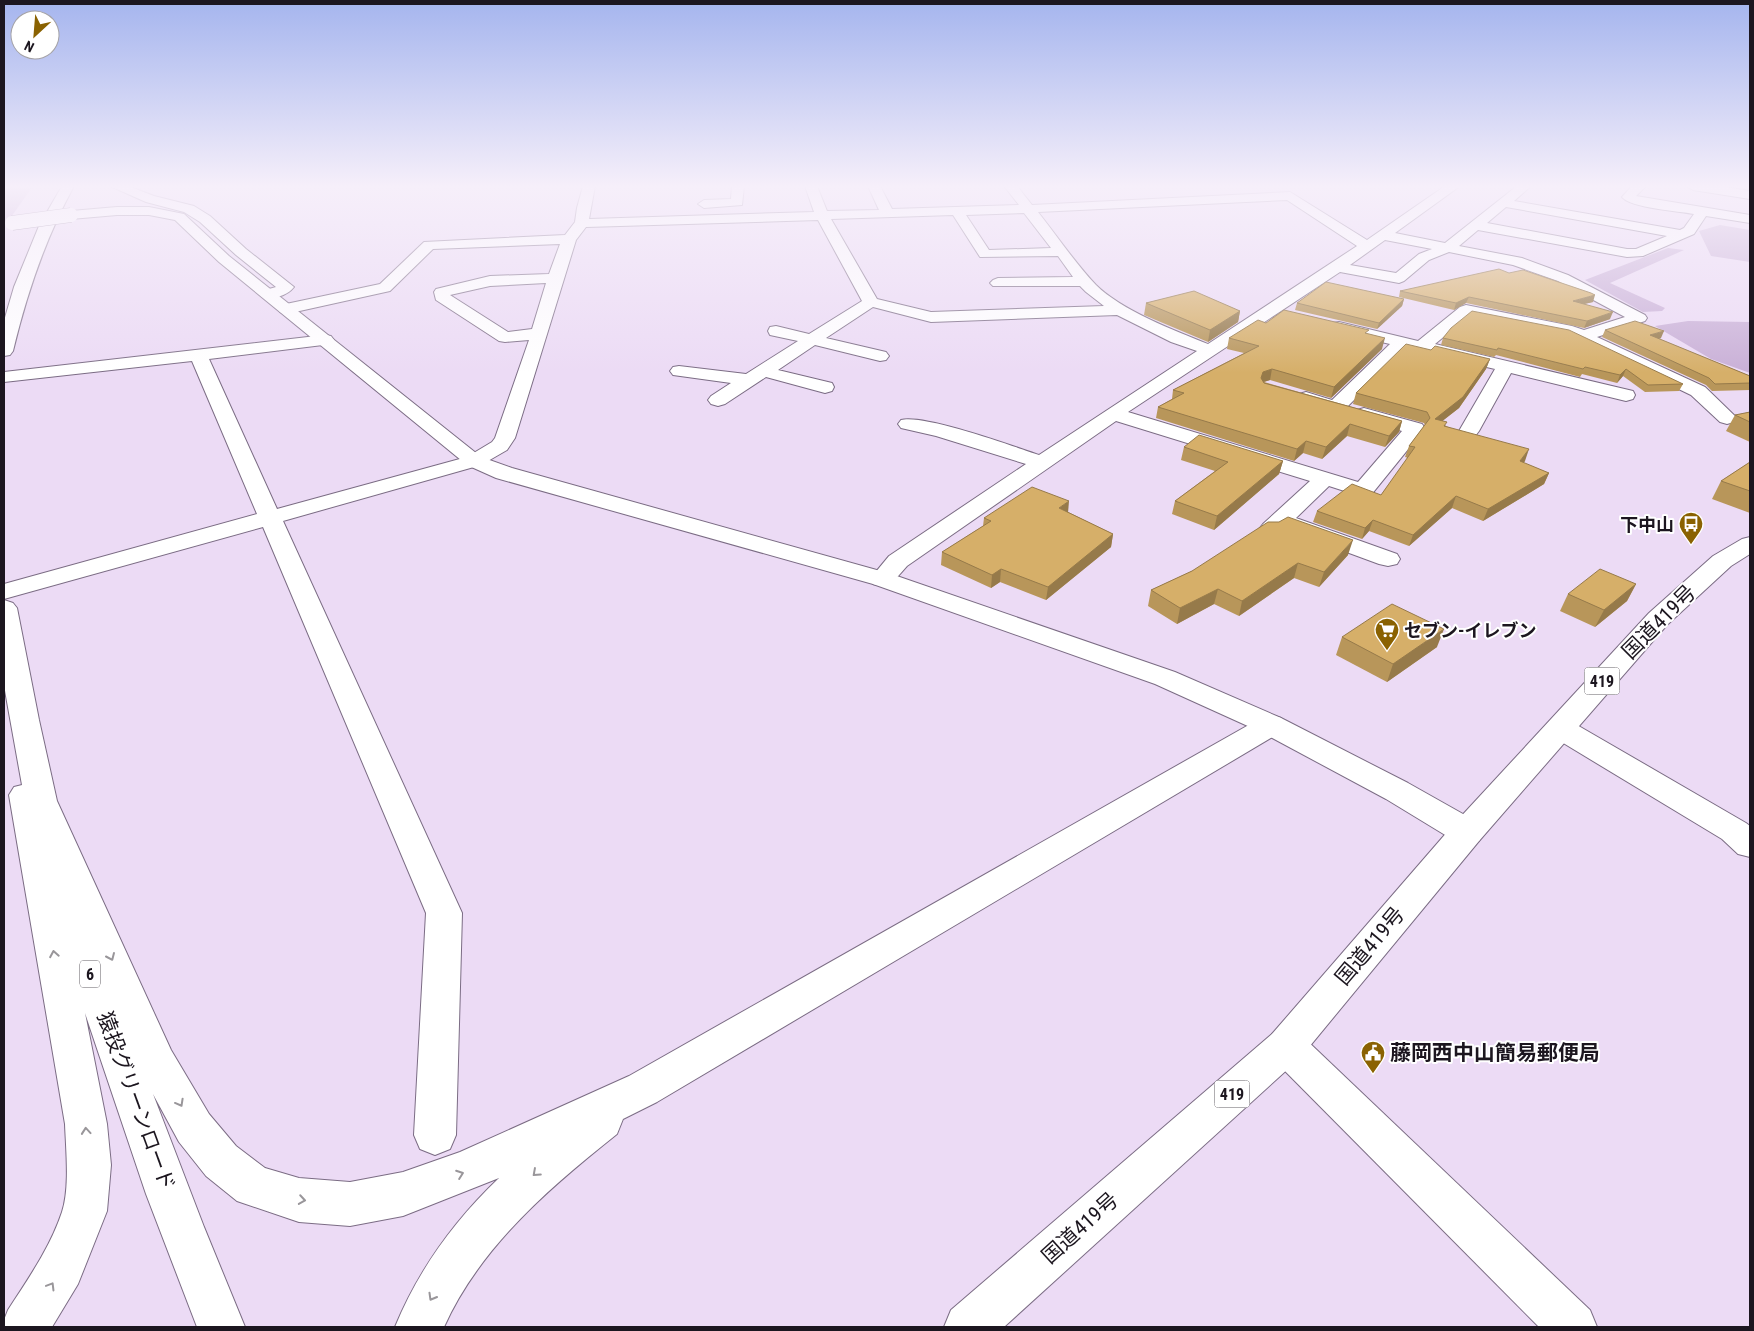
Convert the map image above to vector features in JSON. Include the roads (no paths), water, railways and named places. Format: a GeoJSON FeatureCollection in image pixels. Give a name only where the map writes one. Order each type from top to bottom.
{"type":"FeatureCollection","features":[{"type":"Feature","properties":{"kind":"main road"},"geometry":{"type":"LineString","coordinates":[[4,351],[20,291],[35,248]]}},
{"type":"Feature","properties":{"kind":"main road"},"geometry":{"type":"LineString","coordinates":[[212,248],[474,460],[504,473],[882,579],[1165,678],[1272,725],[1467,832]]}},
{"type":"Feature","properties":{"kind":"main road"},"geometry":{"type":"LineString","coordinates":[[237,248],[286,287],[278,292],[268,294]]}},
{"type":"Feature","properties":{"kind":"main road"},"geometry":{"type":"LineString","coordinates":[[286,309],[385,288],[426,248]]}},
{"type":"Feature","properties":{"kind":"main road"},"geometry":{"type":"LineString","coordinates":[[4,592],[474,460],[500,446],[505,438],[537,341],[537,334],[555,278],[567,248]]}},
{"type":"Feature","properties":{"kind":"main road"},"geometry":{"type":"LineString","coordinates":[[841,248],[871,302],[931,317],[1120,310]]}},
{"type":"Feature","properties":{"kind":"main road"},"geometry":{"type":"LineString","coordinates":[[981,248],[985,254],[1062,252]]}},
{"type":"Feature","properties":{"kind":"main road"},"geometry":{"type":"LineString","coordinates":[[1059,248],[1090,289],[1120,310],[1177,338],[1209,350]]}},
{"type":"Feature","properties":{"kind":"main road"},"geometry":{"type":"LineString","coordinates":[[882,579],[898,561],[1041,462],[1363,248]]}},
{"type":"Feature","properties":{"kind":"main road"},"geometry":{"type":"LineString","coordinates":[[1337,267],[1400,278],[1424,258],[1447,248]]}},
{"type":"Feature","properties":{"kind":"main road"},"geometry":{"type":"LineString","coordinates":[[1448,248],[1516,261],[1563,278],[1638,318],[1582,336]]}},
{"type":"Feature","properties":{"kind":"main road"},"geometry":{"type":"LineString","coordinates":[[1600,248],[1638,253],[1649,248]]}},
{"type":"Feature","properties":{"kind":"main road"},"geometry":{"type":"LineString","coordinates":[[1008,269],[1073,266]]}},
{"type":"Feature","properties":{"kind":"main road"},"geometry":{"type":"LineString","coordinates":[[537,334],[505,337],[442,297],[442,292],[490,282],[555,278]]}},
{"type":"Feature","properties":{"kind":"main road"},"geometry":{"type":"LineString","coordinates":[[998,283],[1084,280]]}},
{"type":"Feature","properties":{"kind":"main road"},"geometry":{"type":"LineString","coordinates":[[718,400],[871,302]]}},
{"type":"Feature","properties":{"kind":"main road"},"geometry":{"type":"LineString","coordinates":[[1421,347],[1466,310],[1572,330],[1698,391],[1727,418]]}},
{"type":"Feature","properties":{"kind":"main road"},"geometry":{"type":"LineString","coordinates":[[1270,311],[1288,315]]}},
{"type":"Feature","properties":{"kind":"main road"},"geometry":{"type":"LineString","coordinates":[[1326,324],[1626,395]]}},
{"type":"Feature","properties":{"kind":"main road"},"geometry":{"type":"LineString","coordinates":[[776,331],[880,356]]}},
{"type":"Feature","properties":{"kind":"main road"},"geometry":{"type":"LineString","coordinates":[[4,378],[325,340]]}},
{"type":"Feature","properties":{"kind":"main road"},"geometry":{"type":"LineString","coordinates":[[1336,407],[1402,342]]}},
{"type":"Feature","properties":{"kind":"main road"},"geometry":{"type":"LineString","coordinates":[[199,356],[272,518],[444,913],[435,1135]]}},
{"type":"Feature","properties":{"kind":"main road"},"geometry":{"type":"LineString","coordinates":[[1469,431],[1506,366]]}},
{"type":"Feature","properties":{"kind":"main road"},"geometry":{"type":"LineString","coordinates":[[679,371],[755,376],[825,387]]}},
{"type":"Feature","properties":{"kind":"main road"},"geometry":{"type":"LineString","coordinates":[[1113,414],[1363,490],[1415,428],[1286,392]]}},
{"type":"Feature","properties":{"kind":"main road"},"geometry":{"type":"LineString","coordinates":[[908,424],[941,431],[1041,462]]}},
{"type":"Feature","properties":{"kind":"main road"},"geometry":{"type":"LineString","coordinates":[[1324,479],[1276,525],[1388,559]]}},
{"type":"Feature","properties":{"kind":"main road","name":"国道419号"},"geometry":{"type":"LineString","coordinates":[[968,1327],[1286,1046],[1467,832],[1658,619],[1722,561],[1750,544]]}},
{"type":"Feature","properties":{"kind":"main road","name":"猿投グリーンロード"},"geometry":{"type":"LineString","coordinates":[[4,608],[24,720],[41,800],[74,927],[193,1260],[221,1327]]}},
{"type":"Feature","properties":{"kind":"main road"},"geometry":{"type":"LineString","coordinates":[[24,720],[20,772],[86,1124],[88,1165],[85,1211],[62,1268],[25,1327]]}},
{"type":"Feature","properties":{"kind":"main road"},"geometry":{"type":"LineString","coordinates":[[41,800],[157,1062],[194,1128],[221,1162],[253,1186],[299,1200],[350,1204],[403,1194],[467,1171],[643,1089],[1272,725]]}},
{"type":"Feature","properties":{"kind":"main road"},"geometry":{"type":"LineString","coordinates":[[1560,728],[1734,831],[1750,845]]}},
{"type":"Feature","properties":{"kind":"main road"},"geometry":{"type":"LineString","coordinates":[[1286,1046],[1573,1327]]}},
{"type":"Feature","properties":{"kind":"main road"},"geometry":{"type":"LineString","coordinates":[[419,1327],[430,1301],[468,1243],[509,1198],[555,1156],[643,1089]]}},
{"type":"Feature","properties":{"kind":"place","name":"下中山"},"geometry":{"type":"Point","coordinates":[1691,545]}},
{"type":"Feature","properties":{"kind":"place","name":"セブン-イレブン"},"geometry":{"type":"Point","coordinates":[1387,651]}},
{"type":"Feature","properties":{"kind":"place","name":"藤岡西中山簡易郵便局"},"geometry":{"type":"Point","coordinates":[1373,1074]}}]}
